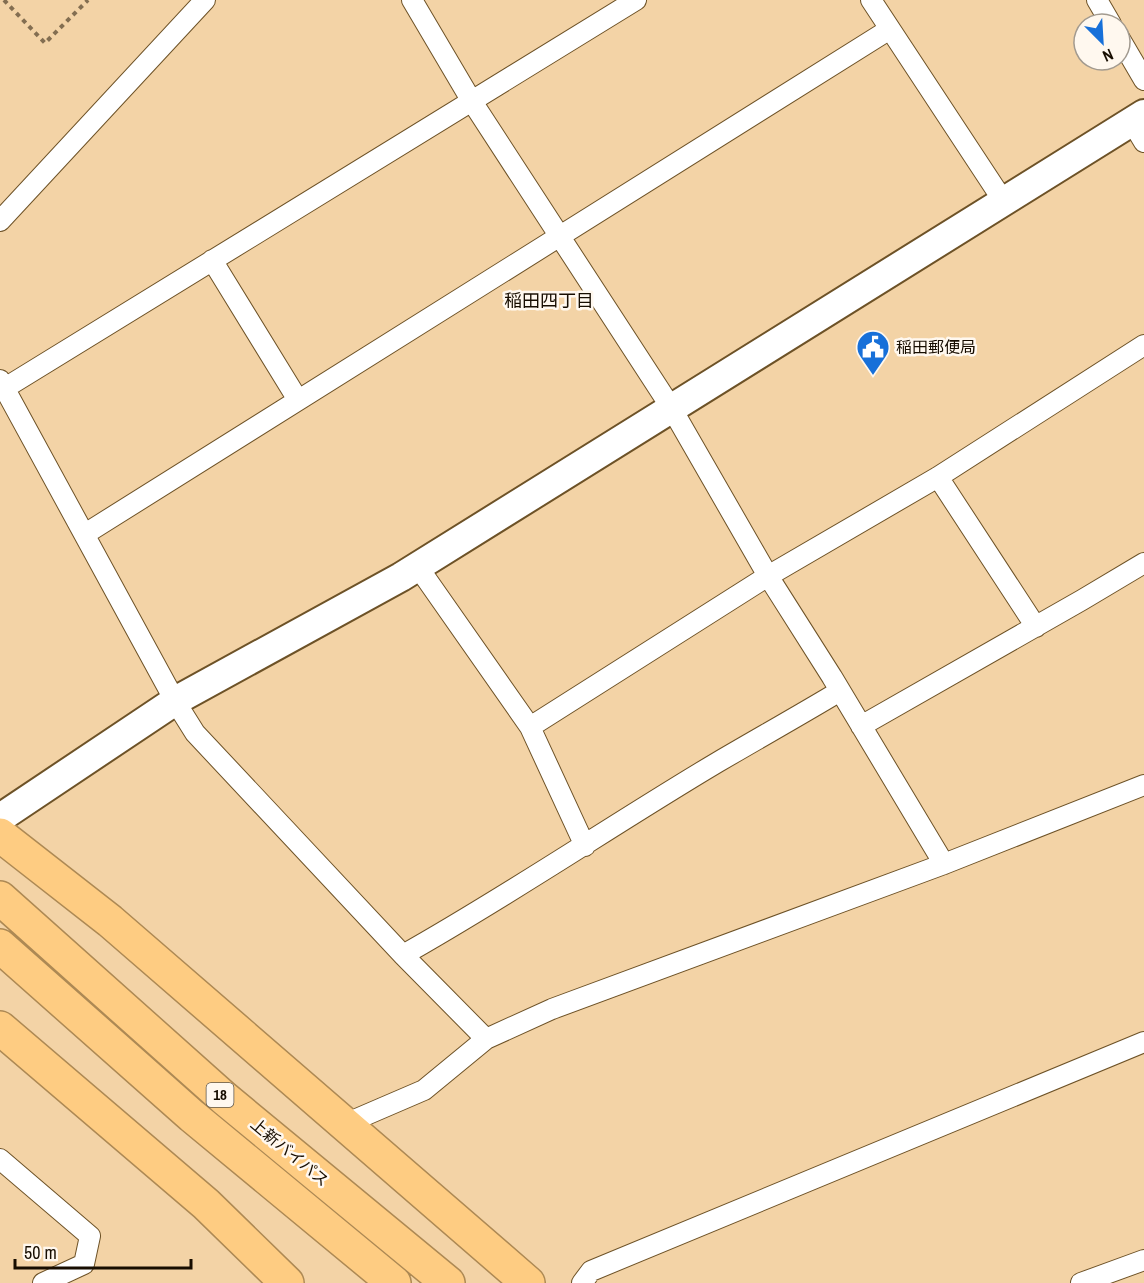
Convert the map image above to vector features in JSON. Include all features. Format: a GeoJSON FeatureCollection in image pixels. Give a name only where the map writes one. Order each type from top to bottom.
{"type":"FeatureCollection","features":[{"type":"Feature","properties":{"kind":"highway"},"geometry":{"type":"LineString","coordinates":[[0,835],[110,921],[528,1283]]}},
{"type":"Feature","properties":{"kind":"highway","name":"上新バイパス"},"geometry":{"type":"LineString","coordinates":[[0,898],[224,1098],[448,1283]]}},
{"type":"Feature","properties":{"kind":"highway","name":"上新バイパス"},"geometry":{"type":"LineString","coordinates":[[0,946],[192,1116],[394,1283]]}},
{"type":"Feature","properties":{"kind":"highway"},"geometry":{"type":"LineString","coordinates":[[0,1028],[206,1204],[287,1283]]}},
{"type":"Feature","properties":{"kind":"street"},"geometry":{"type":"LineString","coordinates":[[0,221],[205,0]]}},
{"type":"Feature","properties":{"kind":"street"},"geometry":{"type":"LineString","coordinates":[[412,0],[471,100],[672,409],[768,576],[840,690],[944,864]]}},
{"type":"Feature","properties":{"kind":"street"},"geometry":{"type":"LineString","coordinates":[[486,1039],[403,956],[195,733],[2,384],[212,260],[636,0]]}},
{"type":"Feature","properties":{"kind":"street"},"geometry":{"type":"LineString","coordinates":[[871,0],[1004,202]]}},
{"type":"Feature","properties":{"kind":"street"},"geometry":{"type":"LineString","coordinates":[[85,534],[890,29]]}},
{"type":"Feature","properties":{"kind":"street"},"geometry":{"type":"LineString","coordinates":[[1132,60],[1144,80]]}},
{"type":"Feature","properties":{"kind":"street"},"geometry":{"type":"LineString","coordinates":[[0,818],[175,700],[418,567],[1004,202],[1140,126]]}},
{"type":"Feature","properties":{"kind":"street"},"geometry":{"type":"LineString","coordinates":[[212,260],[298,400]]}},
{"type":"Feature","properties":{"kind":"street"},"geometry":{"type":"LineString","coordinates":[[530,727],[768,576],[938,477],[1144,345]]}},
{"type":"Feature","properties":{"kind":"street"},"geometry":{"type":"LineString","coordinates":[[938,477],[1036,627]]}},
{"type":"Feature","properties":{"kind":"street"},"geometry":{"type":"LineString","coordinates":[[861,726],[1036,627],[1144,562]]}},
{"type":"Feature","properties":{"kind":"street"},"geometry":{"type":"LineString","coordinates":[[418,567],[530,727],[585,846]]}},
{"type":"Feature","properties":{"kind":"street"},"geometry":{"type":"LineString","coordinates":[[403,956],[480,912],[718,762],[840,690]]}},
{"type":"Feature","properties":{"kind":"street"},"geometry":{"type":"LineString","coordinates":[[345,1124],[424,1090],[486,1039],[552,1009],[944,864],[1144,785]]}},
{"type":"Feature","properties":{"kind":"street"},"geometry":{"type":"LineString","coordinates":[[582,1283],[591,1271],[1144,1042]]}},
{"type":"Feature","properties":{"kind":"street"},"geometry":{"type":"LineString","coordinates":[[0,1159],[90,1236],[84,1263],[43,1283]]}},
{"type":"Feature","properties":{"kind":"street"},"geometry":{"type":"LineString","coordinates":[[1081,1283],[1144,1261]]}},
{"type":"Feature","properties":{"kind":"path"},"geometry":{"type":"LineString","coordinates":[[4,0],[45,43],[88,0]]}},
{"type":"Feature","properties":{"kind":"place","name":"稲田郵便局"},"geometry":{"type":"Point","coordinates":[873,376]}},
{"type":"Feature","properties":{"kind":"district","name":"稲田四丁目"},"geometry":{"type":"Point","coordinates":[549,301]}}]}
